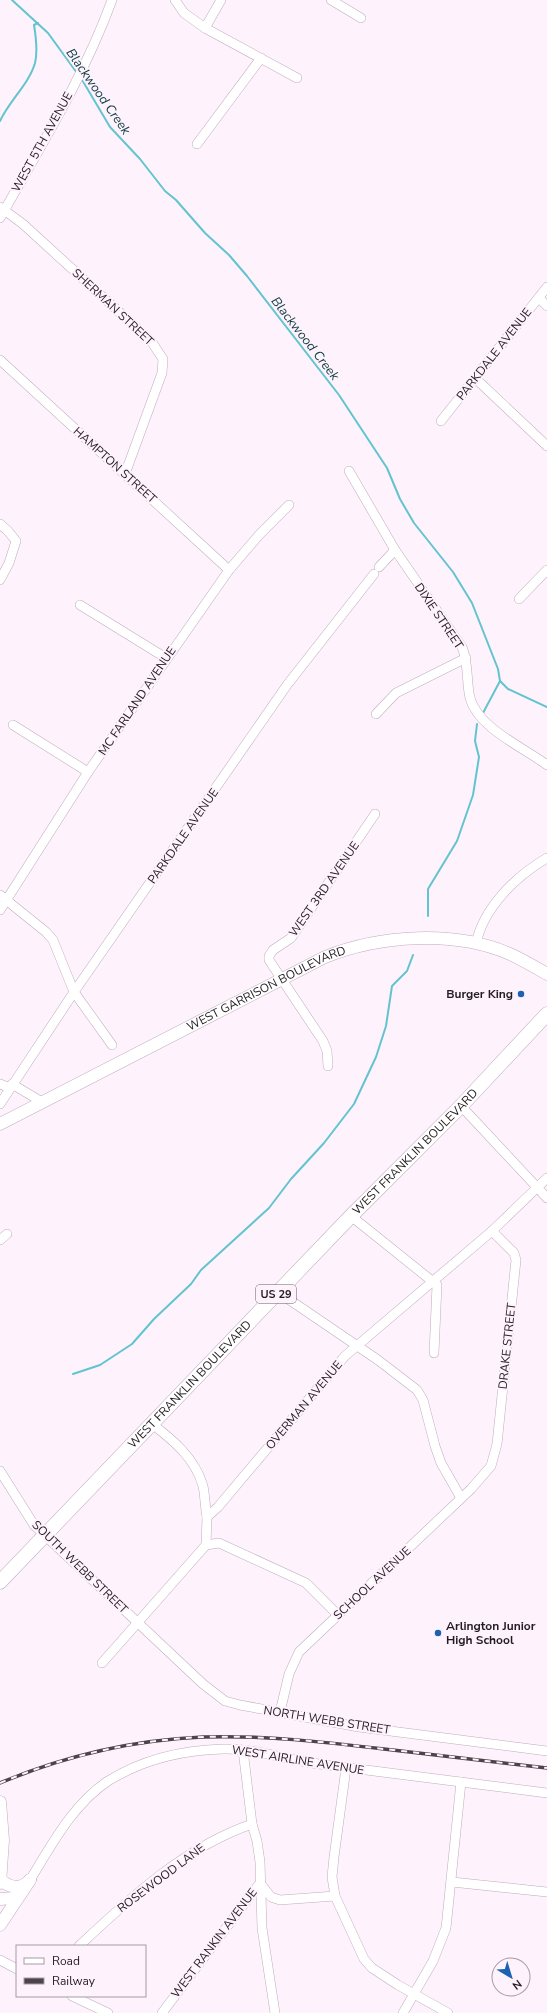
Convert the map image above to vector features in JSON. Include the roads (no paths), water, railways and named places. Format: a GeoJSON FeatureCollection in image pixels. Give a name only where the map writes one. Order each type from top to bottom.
{"type":"FeatureCollection","features":[{"type":"Feature","properties":{"kind":"main road","name":"WEST GARRISON BOULEVARD"},"geometry":{"type":"LineString","coordinates":[[0,1124],[282,979],[341,951],[371,943],[399,939],[431,938],[476,944],[509,954],[547,974]]}},
{"type":"Feature","properties":{"kind":"main road","name":"WEST FRANKLIN BOULEVARD"},"geometry":{"type":"LineString","coordinates":[[0,1582],[351,1216],[461,1106],[547,1014]]}},
{"type":"Feature","properties":{"kind":"main road"},"geometry":{"type":"LineString","coordinates":[[0,1806],[3,1840],[0,1883]]}},
{"type":"Feature","properties":{"kind":"main road"},"geometry":{"type":"LineString","coordinates":[[0,1880],[14,1886],[23,1886],[30,1880]]}},
{"type":"Feature","properties":{"kind":"main road"},"geometry":{"type":"LineString","coordinates":[[0,1926],[30,1880]]}},
{"type":"Feature","properties":{"kind":"main road"},"geometry":{"type":"LineString","coordinates":[[0,1899],[14,1898],[22,1893]]}},
{"type":"Feature","properties":{"kind":"street","name":"WEST 5TH AVENUE"},"geometry":{"type":"LineString","coordinates":[[0,218],[2,209],[86,64],[100,34],[112,0]]}},
{"type":"Feature","properties":{"kind":"street"},"geometry":{"type":"LineString","coordinates":[[175,0],[184,13],[204,28],[297,78]]}},
{"type":"Feature","properties":{"kind":"street"},"geometry":{"type":"LineString","coordinates":[[204,28],[221,0]]}},
{"type":"Feature","properties":{"kind":"street"},"geometry":{"type":"LineString","coordinates":[[331,0],[361,18]]}},
{"type":"Feature","properties":{"kind":"street"},"geometry":{"type":"LineString","coordinates":[[197,144],[261,58]]}},
{"type":"Feature","properties":{"kind":"street","name":"SHERMAN STREET"},"geometry":{"type":"LineString","coordinates":[[2,209],[128,319],[151,341],[163,359],[162,373],[125,474]]}},
{"type":"Feature","properties":{"kind":"street","name":"PARKDALE AVENUE"},"geometry":{"type":"LineString","coordinates":[[441,421],[547,287]]}},
{"type":"Feature","properties":{"kind":"street"},"geometry":{"type":"LineString","coordinates":[[539,298],[547,306]]}},
{"type":"Feature","properties":{"kind":"street","name":"HAMPTON STREET"},"geometry":{"type":"LineString","coordinates":[[0,360],[229,570]]}},
{"type":"Feature","properties":{"kind":"street"},"geometry":{"type":"LineString","coordinates":[[475,378],[547,446]]}},
{"type":"Feature","properties":{"kind":"street","name":"DIXIE STREET"},"geometry":{"type":"LineString","coordinates":[[349,471],[395,550],[462,647],[466,658],[470,696],[476,713],[489,726],[547,764]]}},
{"type":"Feature","properties":{"kind":"street","name":"MC FARLAND AVENUE"},"geometry":{"type":"LineString","coordinates":[[0,910],[3,897],[166,658],[229,570],[259,535],[289,505]]}},
{"type":"Feature","properties":{"kind":"street"},"geometry":{"type":"LineString","coordinates":[[0,524],[8,530],[16,541],[9,564],[0,580]]}},
{"type":"Feature","properties":{"kind":"street","name":"PARKDALE AVENUE"},"geometry":{"type":"LineString","coordinates":[[0,1104],[74,992],[288,685],[377,570],[395,550]]}},
{"type":"Feature","properties":{"kind":"street"},"geometry":{"type":"LineString","coordinates":[[519,599],[547,570]]}},
{"type":"Feature","properties":{"kind":"street"},"geometry":{"type":"LineString","coordinates":[[80,605],[166,658]]}},
{"type":"Feature","properties":{"kind":"street"},"geometry":{"type":"LineString","coordinates":[[376,714],[396,693],[466,658]]}},
{"type":"Feature","properties":{"kind":"street"},"geometry":{"type":"LineString","coordinates":[[13,725],[88,772]]}},
{"type":"Feature","properties":{"kind":"street","name":"WEST 3RD AVENUE"},"geometry":{"type":"LineString","coordinates":[[328,1066],[327,1051],[323,1041],[269,960],[270,952],[291,938],[375,814]]}},
{"type":"Feature","properties":{"kind":"street"},"geometry":{"type":"LineString","coordinates":[[476,944],[478,932],[495,903],[517,881],[547,858]]}},
{"type":"Feature","properties":{"kind":"street"},"geometry":{"type":"LineString","coordinates":[[3,897],[46,932],[53,940],[74,992],[112,1045]]}},
{"type":"Feature","properties":{"kind":"street"},"geometry":{"type":"LineString","coordinates":[[0,1084],[11,1086],[42,1102]]}},
{"type":"Feature","properties":{"kind":"street"},"geometry":{"type":"LineString","coordinates":[[461,1106],[547,1198]]}},
{"type":"Feature","properties":{"kind":"street","name":"OVERMAN AVENUE"},"geometry":{"type":"LineString","coordinates":[[207,1517],[218,1507],[345,1356],[356,1345],[492,1231],[547,1178]]}},
{"type":"Feature","properties":{"kind":"street"},"geometry":{"type":"LineString","coordinates":[[351,1216],[437,1285],[438,1292],[434,1353]]}},
{"type":"Feature","properties":{"kind":"street","name":"DRAKE STREET"},"geometry":{"type":"LineString","coordinates":[[488,1469],[494,1456],[497,1444],[516,1260],[514,1253],[492,1231]]}},
{"type":"Feature","properties":{"kind":"street"},"geometry":{"type":"LineString","coordinates":[[278,1292],[356,1345],[417,1390],[423,1400],[441,1463],[461,1498]]}},
{"type":"Feature","properties":{"kind":"street"},"geometry":{"type":"LineString","coordinates":[[102,1662],[206,1544],[207,1517],[203,1486],[191,1460],[167,1435],[152,1424]]}},
{"type":"Feature","properties":{"kind":"street","name":"SCHOOL AVENUE"},"geometry":{"type":"LineString","coordinates":[[280,1712],[289,1674],[299,1652],[461,1498],[488,1469]]}},
{"type":"Feature","properties":{"kind":"street","name":"SOUTH WEBB STREET"},"geometry":{"type":"LineString","coordinates":[[0,1471],[34,1525],[137,1622]]}},
{"type":"Feature","properties":{"kind":"street"},"geometry":{"type":"LineString","coordinates":[[206,1544],[219,1543],[306,1582],[338,1615]]}},
{"type":"Feature","properties":{"kind":"street","name":"NORTH WEBB STREET"},"geometry":{"type":"LineString","coordinates":[[137,1622],[216,1696],[225,1701],[359,1726],[547,1751]]}},
{"type":"Feature","properties":{"kind":"street","name":"WEST AIRLINE AVENUE"},"geometry":{"type":"LineString","coordinates":[[30,1880],[72,1816],[93,1794],[107,1782],[144,1763],[174,1755],[223,1749],[243,1750],[346,1768],[547,1793]]}},
{"type":"Feature","properties":{"kind":"street"},"geometry":{"type":"LineString","coordinates":[[243,1750],[252,1824],[257,1842],[262,1928],[275,2013]]}},
{"type":"Feature","properties":{"kind":"street"},"geometry":{"type":"LineString","coordinates":[[346,1768],[332,1877],[335,1896],[364,1958],[381,1975],[448,2013]]}},
{"type":"Feature","properties":{"kind":"street"},"geometry":{"type":"LineString","coordinates":[[403,2013],[434,1961],[443,1940],[449,1914],[461,1782]]}},
{"type":"Feature","properties":{"kind":"street","name":"ROSEWOOD LANE"},"geometry":{"type":"LineString","coordinates":[[80,1945],[140,1892],[192,1853],[219,1837],[252,1824]]}},
{"type":"Feature","properties":{"kind":"street"},"geometry":{"type":"LineString","coordinates":[[452,1882],[547,1892]]}},
{"type":"Feature","properties":{"kind":"street","name":"WEST RANKIN AVENUE"},"geometry":{"type":"LineString","coordinates":[[162,2013],[260,1883],[271,1897],[280,1900],[335,1896]]}},
{"type":"Feature","properties":{"kind":"street"},"geometry":{"type":"LineString","coordinates":[[0,1960],[16,1968]]}},
{"type":"Feature","properties":{"kind":"street"},"geometry":{"type":"LineString","coordinates":[[74,1997],[108,2013]]}},
{"type":"Feature","properties":{"kind":"waterway","name":"Blackwood Creek"},"geometry":{"type":"LineString","coordinates":[[12,0],[48,33],[77,73]]}},
{"type":"Feature","properties":{"kind":"waterway"},"geometry":{"type":"LineString","coordinates":[[0,121],[8,106],[24,85],[32,71],[36,54],[34,25],[38,23]]}},
{"type":"Feature","properties":{"kind":"waterway","name":"Blackwood Creek"},"geometry":{"type":"LineString","coordinates":[[81,78],[110,127],[140,159],[165,191],[176,200],[205,233],[229,255],[247,276],[339,395],[387,468],[400,499],[414,523],[453,572],[472,603],[498,669],[500,681],[508,689],[547,707]]}},
{"type":"Feature","properties":{"kind":"waterway"},"geometry":{"type":"LineString","coordinates":[[483,713],[500,681]]}},
{"type":"Feature","properties":{"kind":"waterway"},"geometry":{"type":"LineString","coordinates":[[428,916],[428,889],[457,841],[473,795],[479,757],[475,741],[477,724]]}},
{"type":"Feature","properties":{"kind":"waterway"},"geometry":{"type":"LineString","coordinates":[[73,1374],[100,1365],[132,1344],[154,1319],[191,1284],[201,1270],[269,1208],[291,1179],[324,1143],[354,1104],[376,1057],[386,1026],[392,986],[407,971],[413,955]]}},
{"type":"Feature","properties":{"kind":"railway"},"geometry":{"type":"LineString","coordinates":[[0,1783],[24,1773],[74,1757],[100,1751],[151,1742],[203,1737],[249,1737],[316,1742],[547,1768]]}},
{"type":"Feature","properties":{"kind":"place","name":"Burger King"},"geometry":{"type":"Point","coordinates":[521,994]}},
{"type":"Feature","properties":{"kind":"place","name":"Arlington Junior High School"},"geometry":{"type":"Point","coordinates":[438,1633]}}]}
